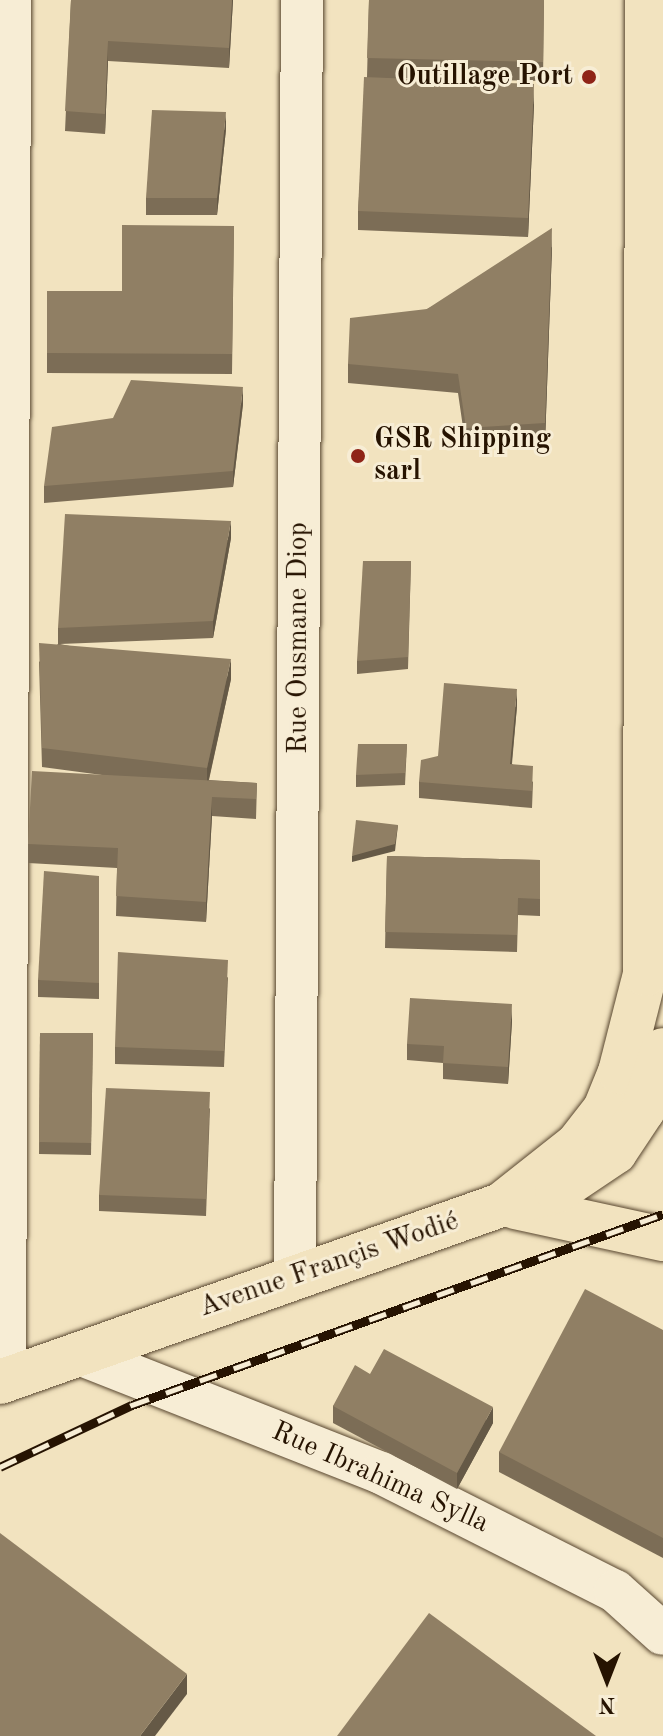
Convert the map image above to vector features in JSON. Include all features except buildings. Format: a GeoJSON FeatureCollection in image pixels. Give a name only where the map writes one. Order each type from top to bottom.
{"type":"FeatureCollection","features":[{"type":"Feature","properties":{"kind":"main road"},"geometry":{"type":"LineString","coordinates":[[501,1205],[577,1145],[605,1109],[645,974],[655,701],[647,0]]}},
{"type":"Feature","properties":{"kind":"main road"},"geometry":{"type":"LineString","coordinates":[[645,974],[663,1026]]}},
{"type":"Feature","properties":{"kind":"main road"},"geometry":{"type":"LineString","coordinates":[[501,1205],[557,1191],[615,1152],[643,1110],[663,1050]]}},
{"type":"Feature","properties":{"kind":"main road","name":"Avenue Françis Wodié"},"geometry":{"type":"LineString","coordinates":[[2,1381],[501,1205]]}},
{"type":"Feature","properties":{"kind":"main road"},"geometry":{"type":"LineString","coordinates":[[501,1205],[663,1239]]}},
{"type":"Feature","properties":{"kind":"street"},"geometry":{"type":"LineString","coordinates":[[2,1381],[10,0]]}},
{"type":"Feature","properties":{"kind":"street","name":"Rue Ousmane Diop"},"geometry":{"type":"LineString","coordinates":[[295,1277],[302,0]]}},
{"type":"Feature","properties":{"kind":"street","name":"Rue Ibrahima Sylla"},"geometry":{"type":"LineString","coordinates":[[79,1354],[381,1473],[615,1591],[663,1634]]}},
{"type":"Feature","properties":{"kind":"railway"},"geometry":{"type":"LineString","coordinates":[[0,1467],[132,1405],[663,1214]]}},
{"type":"Feature","properties":{"kind":"place","name":"Outillage Port"},"geometry":{"type":"Point","coordinates":[589,77]}},
{"type":"Feature","properties":{"kind":"place","name":"GSR Shipping sarl"},"geometry":{"type":"Point","coordinates":[358,456]}}]}
